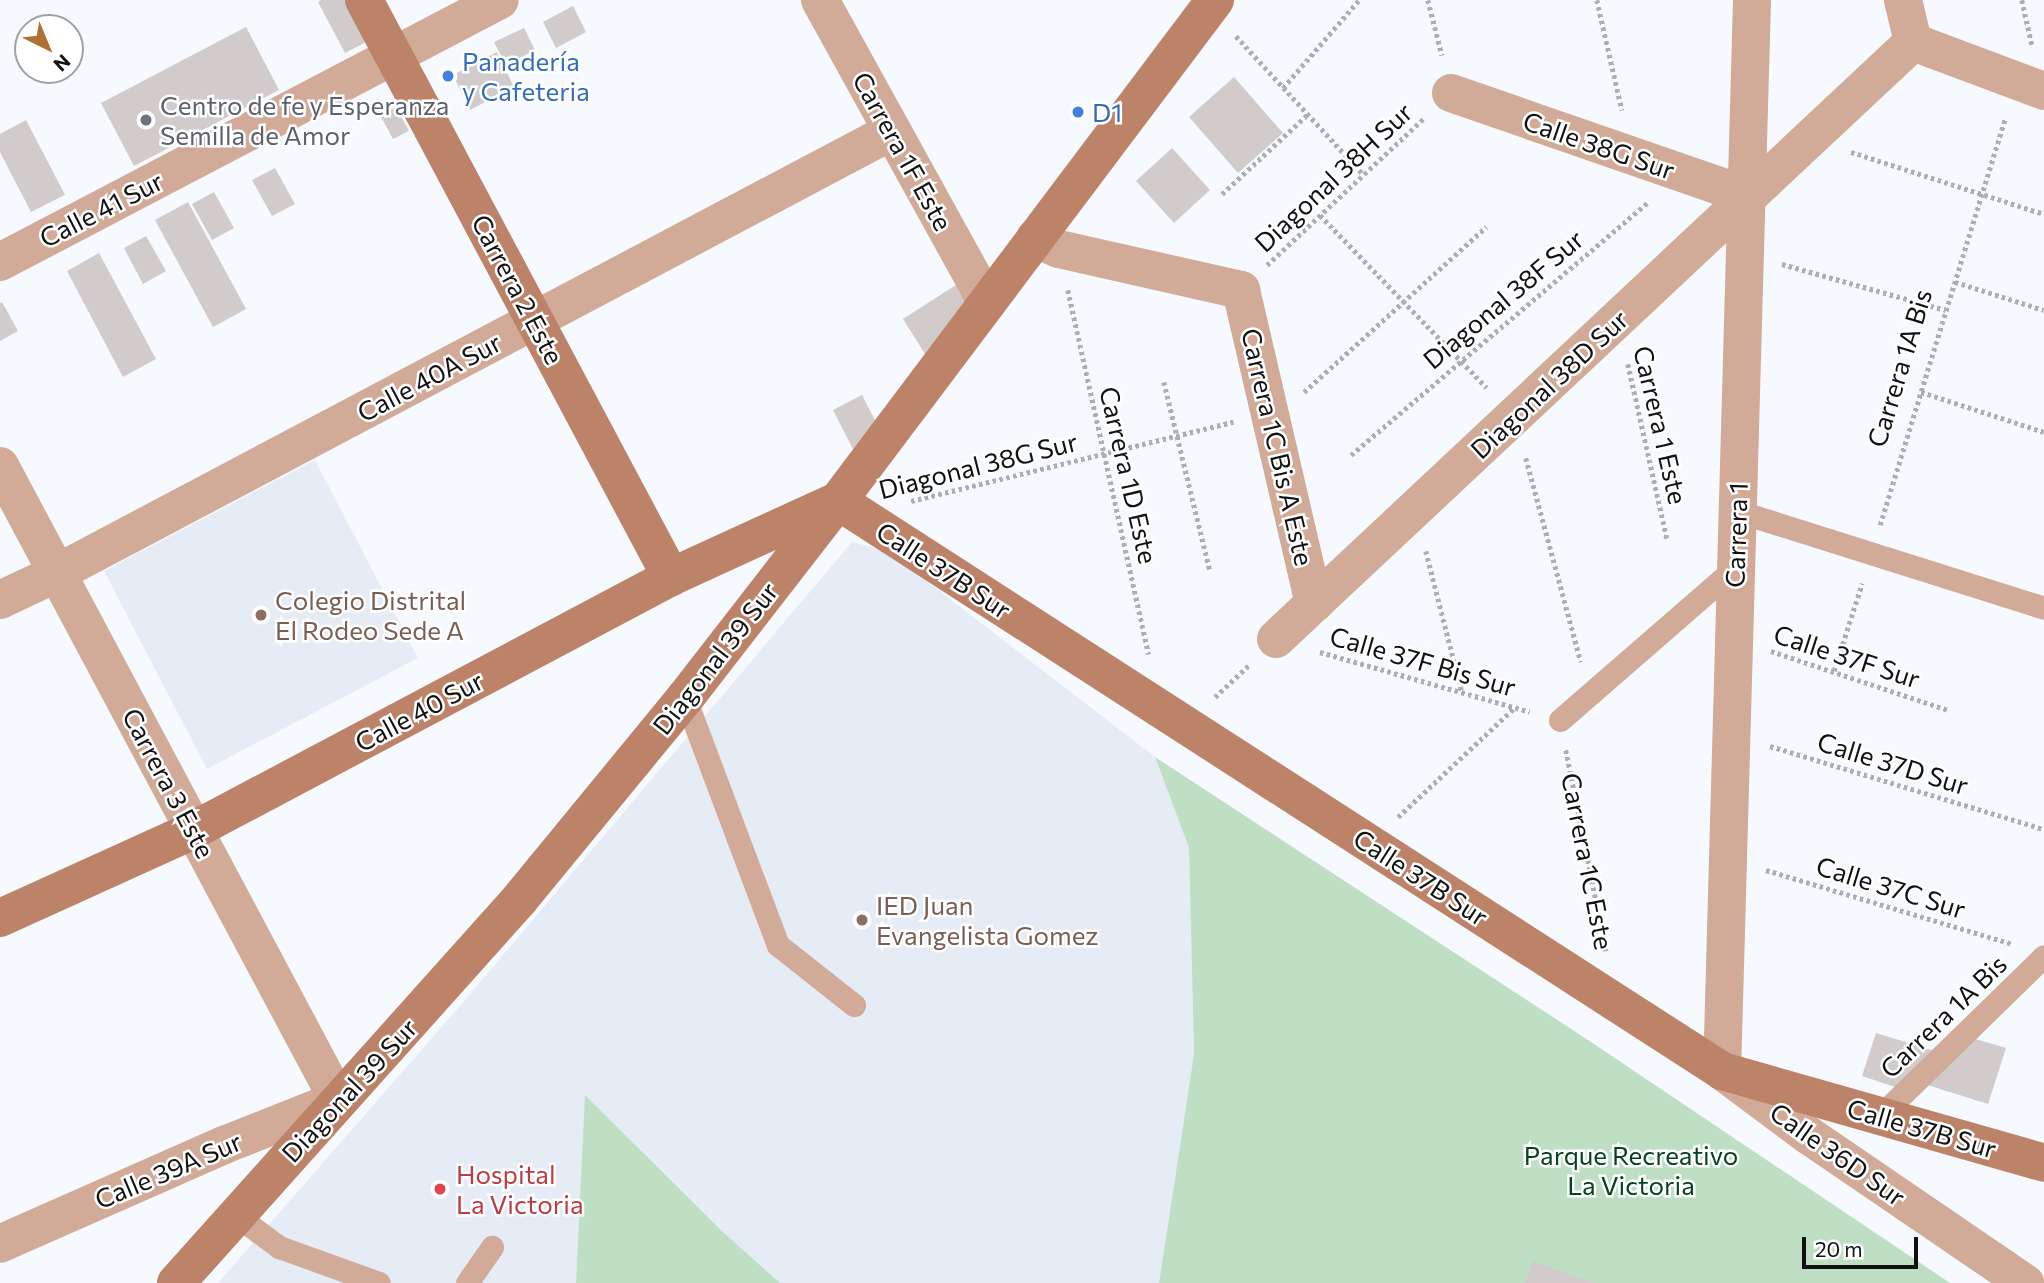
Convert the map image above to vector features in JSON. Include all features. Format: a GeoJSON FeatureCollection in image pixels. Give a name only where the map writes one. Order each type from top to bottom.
{"type":"FeatureCollection","features":[{"type":"Feature","properties":{"kind":"street","name":"Carrera 2 Este"},"geometry":{"type":"LineString","coordinates":[[364,0],[671,577]]}},
{"type":"Feature","properties":{"kind":"street","name":"Calle 41 Sur"},"geometry":{"type":"LineString","coordinates":[[0,262],[500,0]]}},
{"type":"Feature","properties":{"kind":"street","name":"Carrera 1F Este"},"geometry":{"type":"LineString","coordinates":[[820,0],[987,303]]}},
{"type":"Feature","properties":{"kind":"street","name":"Carrera 1"},"geometry":{"type":"LineString","coordinates":[[1722,1071],[1752,0]]}},
{"type":"Feature","properties":{"kind":"street"},"geometry":{"type":"LineString","coordinates":[[1903,0],[1913,42],[2030,86]]}},
{"type":"Feature","properties":{"kind":"street","name":"Diagonal 39 Sur"},"geometry":{"type":"LineString","coordinates":[[176,1283],[519,900],[685,698],[848,508],[987,303],[1047,244],[1210,2]]}},
{"type":"Feature","properties":{"kind":"street","name":"Diagonal 38D Sur"},"geometry":{"type":"LineString","coordinates":[[1276,639],[1913,42]]}},
{"type":"Feature","properties":{"kind":"street","name":"Calle 38G Sur"},"geometry":{"type":"LineString","coordinates":[[1451,93],[1748,196]]}},
{"type":"Feature","properties":{"kind":"street","name":"Calle 40A Sur"},"geometry":{"type":"LineString","coordinates":[[0,600],[57,573],[892,131]]}},
{"type":"Feature","properties":{"kind":"street"},"geometry":{"type":"LineString","coordinates":[[1047,244],[1241,290]]}},
{"type":"Feature","properties":{"kind":"street","name":"Carrera 1C Bis A Este"},"geometry":{"type":"LineString","coordinates":[[1241,290],[1314,604]]}},
{"type":"Feature","properties":{"kind":"street","name":"Carrera 3 Este"},"geometry":{"type":"LineString","coordinates":[[0,466],[338,1100]]}},
{"type":"Feature","properties":{"kind":"street","name":"Calle 40 Sur"},"geometry":{"type":"LineString","coordinates":[[0,918],[194,830],[671,577],[848,508]]}},
{"type":"Feature","properties":{"kind":"street","name":"Calle 37B Sur"},"geometry":{"type":"LineString","coordinates":[[848,508],[1722,1071],[2044,1163]]}},
{"type":"Feature","properties":{"kind":"street","name":"Calle 36D Sur"},"geometry":{"type":"LineString","coordinates":[[1722,1071],[1808,1135],[2025,1283]]}},
{"type":"Feature","properties":{"kind":"street","name":"Calle 39A Sur"},"geometry":{"type":"LineString","coordinates":[[0,1244],[224,1145],[338,1100]]}},
{"type":"Feature","properties":{"kind":"lane"},"geometry":{"type":"LineString","coordinates":[[1737,511],[2044,608]]}},
{"type":"Feature","properties":{"kind":"lane"},"geometry":{"type":"LineString","coordinates":[[1560,720],[1735,567]]}},
{"type":"Feature","properties":{"kind":"lane"},"geometry":{"type":"LineString","coordinates":[[685,698],[778,945],[854,1005]]}},
{"type":"Feature","properties":{"kind":"lane","name":"Carrera 1A Bis"},"geometry":{"type":"LineString","coordinates":[[1880,1116],[2044,956]]}},
{"type":"Feature","properties":{"kind":"lane"},"geometry":{"type":"LineString","coordinates":[[236,1215],[279,1247],[379,1283]]}},
{"type":"Feature","properties":{"kind":"lane"},"geometry":{"type":"LineString","coordinates":[[467,1283],[492,1247]]}},
{"type":"Feature","properties":{"kind":"path"},"geometry":{"type":"LineString","coordinates":[[1283,88],[1359,0]]}},
{"type":"Feature","properties":{"kind":"path"},"geometry":{"type":"LineString","coordinates":[[1428,0],[1451,93]]}},
{"type":"Feature","properties":{"kind":"path"},"geometry":{"type":"LineString","coordinates":[[1597,0],[1632,156]]}},
{"type":"Feature","properties":{"kind":"path"},"geometry":{"type":"LineString","coordinates":[[1210,2],[1283,88],[1364,175]]}},
{"type":"Feature","properties":{"kind":"path","name":"Carrera 1A Bis"},"geometry":{"type":"LineString","coordinates":[[1834,671],[1981,196],[2030,86]]}},
{"type":"Feature","properties":{"kind":"path","name":"Diagonal 38H Sur"},"geometry":{"type":"LineString","coordinates":[[1241,290],[1451,93]]}},
{"type":"Feature","properties":{"kind":"path"},"geometry":{"type":"LineString","coordinates":[[1222,194],[1308,114]]}},
{"type":"Feature","properties":{"kind":"path"},"geometry":{"type":"LineString","coordinates":[[1811,138],[1981,196],[2044,214]]}},
{"type":"Feature","properties":{"kind":"path","name":"Diagonal 38F Sur"},"geometry":{"type":"LineString","coordinates":[[1350,455],[1682,173]]}},
{"type":"Feature","properties":{"kind":"path","name":"Diagonal 38G Sur"},"geometry":{"type":"LineString","coordinates":[[848,508],[1272,417],[1486,227]]}},
{"type":"Feature","properties":{"kind":"path","name":"Carrera 1D Este"},"geometry":{"type":"LineString","coordinates":[[1047,244],[1174,718]]}},
{"type":"Feature","properties":{"kind":"path"},"geometry":{"type":"LineString","coordinates":[[1744,253],[1946,310]]}},
{"type":"Feature","properties":{"kind":"path"},"geometry":{"type":"LineString","coordinates":[[1955,282],[2044,310]]}},
{"type":"Feature","properties":{"kind":"path","name":"Carrera 1 Este"},"geometry":{"type":"LineString","coordinates":[[1618,319],[1667,539]]}},
{"type":"Feature","properties":{"kind":"path"},"geometry":{"type":"LineString","coordinates":[[1164,382],[1210,571]]}},
{"type":"Feature","properties":{"kind":"path"},"geometry":{"type":"LineString","coordinates":[[1921,391],[2044,432]]}},
{"type":"Feature","properties":{"kind":"path"},"geometry":{"type":"LineString","coordinates":[[1415,509],[1462,693]]}},
{"type":"Feature","properties":{"kind":"path"},"geometry":{"type":"LineString","coordinates":[[1174,718],[1276,639]]}},
{"type":"Feature","properties":{"kind":"path","name":"Calle 37F Bis Sur"},"geometry":{"type":"LineString","coordinates":[[1276,639],[1560,720]]}},
{"type":"Feature","properties":{"kind":"path","name":"Calle 37F Sur"},"geometry":{"type":"LineString","coordinates":[[1733,640],[1948,710]]}},
{"type":"Feature","properties":{"kind":"path"},"geometry":{"type":"LineString","coordinates":[[1369,844],[1514,707]]}},
{"type":"Feature","properties":{"kind":"path","name":"Carrera 1C Este"},"geometry":{"type":"LineString","coordinates":[[1560,720],[1616,1003]]}},
{"type":"Feature","properties":{"kind":"path","name":"Calle 37D Sur"},"geometry":{"type":"LineString","coordinates":[[1731,734],[2044,829]]}},
{"type":"Feature","properties":{"kind":"path","name":"Calle 37C Sur"},"geometry":{"type":"LineString","coordinates":[[1728,859],[2018,945]]}},
{"type":"Feature","properties":{"kind":"shaded area","name":"Colegio Distrital El Rodeo Sede A"},"geometry":{"type":"Polygon","coordinates":[[[315,460],[418,658],[207,769],[104,571],[315,460]]]}},
{"type":"Feature","properties":{"kind":"shaded area","name":"IED Juan Evangelista Gomez"},"geometry":{"type":"Polygon","coordinates":[[[852,542],[889,552],[1155,757],[1189,848],[1194,1054],[1159,1283],[780,1283],[723,1232],[586,1096],[576,1283],[218,1283],[472,992],[852,542]]]}},
{"type":"Feature","properties":{"kind":"green space","name":"Parque Recreativo La Victoria"},"geometry":{"type":"Polygon","coordinates":[[[1155,757],[1588,1040],[1950,1283],[1159,1283],[1194,1054],[1189,848],[1155,757]]]}},
{"type":"Feature","properties":{"kind":"green space"},"geometry":{"type":"Polygon","coordinates":[[[585,1095],[723,1232],[780,1283],[576,1283],[585,1095]]]}},
{"type":"Feature","properties":{"kind":"building"},"geometry":{"type":"Polygon","coordinates":[[[353,0],[368,41],[345,53],[318,2],[353,0]]]}},
{"type":"Feature","properties":{"kind":"building"},"geometry":{"type":"Polygon","coordinates":[[[573,6],[586,32],[556,48],[543,22],[573,6]]]}},
{"type":"Feature","properties":{"kind":"building"},"geometry":{"type":"Polygon","coordinates":[[[246,27],[279,90],[134,166],[101,103],[246,27]]]}},
{"type":"Feature","properties":{"kind":"building"},"geometry":{"type":"Polygon","coordinates":[[[524,28],[535,50],[506,65],[494,42],[524,28]]]}},
{"type":"Feature","properties":{"kind":"building"},"geometry":{"type":"Polygon","coordinates":[[[497,52],[514,87],[470,110],[453,75],[497,52]]]}},
{"type":"Feature","properties":{"kind":"building"},"geometry":{"type":"Polygon","coordinates":[[[1234,77],[1283,133],[1238,173],[1189,117],[1234,77]]]}},
{"type":"Feature","properties":{"kind":"building"},"geometry":{"type":"Polygon","coordinates":[[[396,107],[409,131],[393,139],[380,115],[396,107]]]}},
{"type":"Feature","properties":{"kind":"building"},"geometry":{"type":"Polygon","coordinates":[[[26,120],[65,195],[31,212],[0,152],[0,134],[26,120]]]}},
{"type":"Feature","properties":{"kind":"building"},"geometry":{"type":"Polygon","coordinates":[[[1172,148],[1210,190],[1174,223],[1136,181],[1172,148]]]}},
{"type":"Feature","properties":{"kind":"building"},"geometry":{"type":"Polygon","coordinates":[[[275,168],[295,204],[272,216],[252,180],[275,168]]]}},
{"type":"Feature","properties":{"kind":"building"},"geometry":{"type":"Polygon","coordinates":[[[214,192],[234,228],[212,240],[192,204],[214,192]]]}},
{"type":"Feature","properties":{"kind":"building"},"geometry":{"type":"Polygon","coordinates":[[[188,202],[246,309],[213,327],[155,220],[188,202]]]}},
{"type":"Feature","properties":{"kind":"building"},"geometry":{"type":"Polygon","coordinates":[[[146,236],[166,271],[143,284],[124,248],[146,236]]]}},
{"type":"Feature","properties":{"kind":"building"},"geometry":{"type":"Polygon","coordinates":[[[99,253],[156,359],[123,377],[67,271],[99,253]]]}},
{"type":"Feature","properties":{"kind":"building"},"geometry":{"type":"Polygon","coordinates":[[[959,283],[971,301],[927,357],[903,319],[959,283]]]}},
{"type":"Feature","properties":{"kind":"building"},"geometry":{"type":"Polygon","coordinates":[[[2,302],[18,331],[0,341],[0,303],[2,302]]]}},
{"type":"Feature","properties":{"kind":"building"},"geometry":{"type":"Polygon","coordinates":[[[862,395],[880,430],[857,457],[833,410],[862,395]]]}},
{"type":"Feature","properties":{"kind":"building"},"geometry":{"type":"Polygon","coordinates":[[[1876,1033],[1935,1051],[1895,1087],[1862,1076],[1876,1033]]]}},
{"type":"Feature","properties":{"kind":"building"},"geometry":{"type":"Polygon","coordinates":[[[1972,1038],[2006,1048],[1988,1104],[1921,1083],[1972,1038]]]}},
{"type":"Feature","properties":{"kind":"building"},"geometry":{"type":"Polygon","coordinates":[[[1533,1261],[1594,1283],[1525,1283],[1533,1261]]]}},
{"type":"Feature","properties":{"kind":"place","name":"Panadería y Cafeteria"},"geometry":{"type":"Point","coordinates":[448,76]}},
{"type":"Feature","properties":{"kind":"place","name":"D1"},"geometry":{"type":"Point","coordinates":[1078,112]}},
{"type":"Feature","properties":{"kind":"place","name":"Centro de fe y Esperanza Semilla de Amor"},"geometry":{"type":"Point","coordinates":[146,120]}},
{"type":"Feature","properties":{"kind":"place","name":"Colegio Distrital El Rodeo Sede A"},"geometry":{"type":"Point","coordinates":[261,615]}},
{"type":"Feature","properties":{"kind":"place","name":"IED Juan Evangelista Gomez"},"geometry":{"type":"Point","coordinates":[862,920]}},
{"type":"Feature","properties":{"kind":"place","name":"Hospital La Victoria"},"geometry":{"type":"Point","coordinates":[440,1189]}}]}
